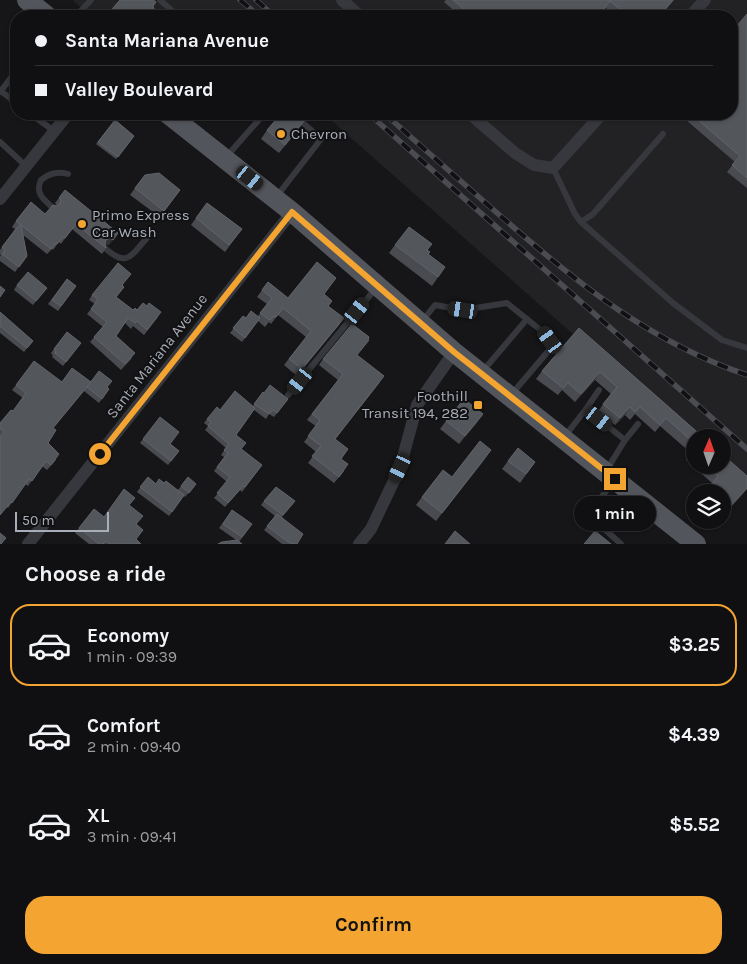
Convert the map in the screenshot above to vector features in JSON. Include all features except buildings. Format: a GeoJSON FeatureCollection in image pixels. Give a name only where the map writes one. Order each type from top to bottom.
{"type":"FeatureCollection","features":[{"type":"Feature","properties":{"kind":"main road"},"geometry":{"type":"LineString","coordinates":[[27,0],[40,10]]}},
{"type":"Feature","properties":{"kind":"main road"},"geometry":{"type":"LineString","coordinates":[[177,120],[292,212],[454,352],[610,475],[687,541]]}},
{"type":"Feature","properties":{"kind":"street"},"geometry":{"type":"LineString","coordinates":[[342,0],[353,10]]}},
{"type":"Feature","properties":{"kind":"street"},"geometry":{"type":"LineString","coordinates":[[696,10],[705,0]]}},
{"type":"Feature","properties":{"kind":"street"},"geometry":{"type":"LineString","coordinates":[[0,199],[63,120]]}},
{"type":"Feature","properties":{"kind":"street"},"geometry":{"type":"LineString","coordinates":[[477,120],[515,153],[534,164],[553,168],[597,120]]}},
{"type":"Feature","properties":{"kind":"street","name":"Santa Mariana Avenue"},"geometry":{"type":"LineString","coordinates":[[28,544],[292,212]]}},
{"type":"Feature","properties":{"kind":"street"},"geometry":{"type":"LineString","coordinates":[[359,544],[371,529],[400,468],[417,405],[454,352]]}},
{"type":"Feature","properties":{"kind":"lane"},"geometry":{"type":"LineString","coordinates":[[82,10],[91,0]]}},
{"type":"Feature","properties":{"kind":"lane"},"geometry":{"type":"LineString","coordinates":[[160,0],[171,10]]}},
{"type":"Feature","properties":{"kind":"lane"},"geometry":{"type":"LineString","coordinates":[[1,92],[10,79]]}},
{"type":"Feature","properties":{"kind":"lane"},"geometry":{"type":"LineString","coordinates":[[39,120],[54,132]]}},
{"type":"Feature","properties":{"kind":"lane"},"geometry":{"type":"LineString","coordinates":[[224,158],[259,120]]}},
{"type":"Feature","properties":{"kind":"lane"},"geometry":{"type":"LineString","coordinates":[[275,198],[321,139],[300,120]]}},
{"type":"Feature","properties":{"kind":"lane"},"geometry":{"type":"LineString","coordinates":[[581,222],[593,214],[663,134]]}},
{"type":"Feature","properties":{"kind":"lane"},"geometry":{"type":"LineString","coordinates":[[0,142],[26,166]]}},
{"type":"Feature","properties":{"kind":"lane"},"geometry":{"type":"LineString","coordinates":[[553,168],[574,214],[581,222],[673,303],[722,340],[747,348]]}},
{"type":"Feature","properties":{"kind":"lane"},"geometry":{"type":"LineString","coordinates":[[52,207],[39,194],[38,190],[41,180],[51,174],[60,172],[68,174]]}},
{"type":"Feature","properties":{"kind":"lane"},"geometry":{"type":"LineString","coordinates":[[106,250],[116,258],[130,257],[147,238]]}},
{"type":"Feature","properties":{"kind":"lane"},"geometry":{"type":"LineString","coordinates":[[288,395],[378,286]]}},
{"type":"Feature","properties":{"kind":"lane"},"geometry":{"type":"LineString","coordinates":[[421,323],[436,306],[463,310],[507,303],[544,332],[550,340],[550,348],[511,396]]}},
{"type":"Feature","properties":{"kind":"lane"},"geometry":{"type":"LineString","coordinates":[[481,373],[527,319]]}},
{"type":"Feature","properties":{"kind":"lane"},"geometry":{"type":"LineString","coordinates":[[563,438],[599,390]]}},
{"type":"Feature","properties":{"kind":"lane"},"geometry":{"type":"LineString","coordinates":[[586,409],[625,440]]}},
{"type":"Feature","properties":{"kind":"lane"},"geometry":{"type":"LineString","coordinates":[[621,544],[590,513],[610,475],[625,440],[638,424]]}},
{"type":"Feature","properties":{"kind":"shaded area"},"geometry":{"type":"Polygon","coordinates":[[[747,0],[747,488],[731,473],[731,429],[686,429],[686,434],[331,120],[738,120],[738,10],[84,10],[73,1],[747,0]]]}},
{"type":"Feature","properties":{"kind":"railway"},"geometry":{"type":"LineString","coordinates":[[240,0],[252,10]]}},
{"type":"Feature","properties":{"kind":"railway"},"geometry":{"type":"LineString","coordinates":[[256,0],[267,10]]}},
{"type":"Feature","properties":{"kind":"railway"},"geometry":{"type":"LineString","coordinates":[[376,120],[747,449]]}},
{"type":"Feature","properties":{"kind":"railway"},"geometry":{"type":"LineString","coordinates":[[392,120],[532,243],[588,288],[648,329],[679,346],[712,362],[747,375]]}},
{"type":"Feature","properties":{"kind":"place","name":"Chevron"},"geometry":{"type":"Point","coordinates":[281,134]}},
{"type":"Feature","properties":{"kind":"place","name":"Primo Express Car Wash"},"geometry":{"type":"Point","coordinates":[82,224]}},
{"type":"Feature","properties":{"kind":"place","name":"Foothill Transit 194, 282"},"geometry":{"type":"Point","coordinates":[478,405]}},
{"type":"Feature","properties":{"kind":"route"},"geometry":{"type":"LineString","coordinates":[[100,454],[292,212],[454,352],[615,479]]}}]}
